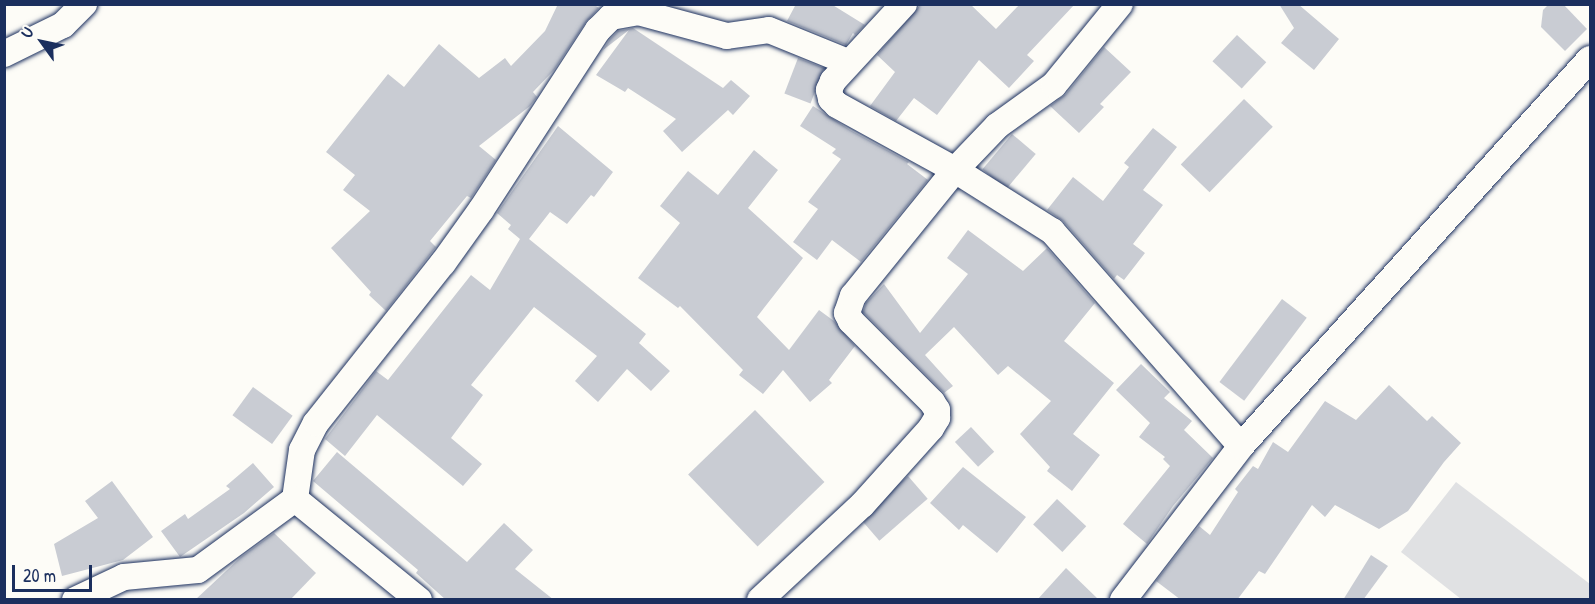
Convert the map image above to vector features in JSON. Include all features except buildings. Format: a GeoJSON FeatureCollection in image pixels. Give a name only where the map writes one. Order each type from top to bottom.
{"type":"FeatureCollection","features":[{"type":"Feature","properties":{"kind":"street"},"geometry":{"type":"LineString","coordinates":[[4,54],[63,24],[84,4]]}},
{"type":"Feature","properties":{"kind":"street"},"geometry":{"type":"LineString","coordinates":[[904,4],[832,81],[829,90],[837,105],[955,170],[1059,238],[1241,446]]}},
{"type":"Feature","properties":{"kind":"street"},"geometry":{"type":"LineString","coordinates":[[760,600],[850,518],[932,428],[937,418],[937,410],[932,402],[851,321],[847,313],[853,296],[955,170],[997,126],[1054,85],[1120,4]]}},
{"type":"Feature","properties":{"kind":"street"},"geometry":{"type":"LineString","coordinates":[[75,600],[124,577],[198,570],[295,499],[302,450],[316,423],[443,263],[481,210],[598,30],[610,17],[638,12],[727,36],[770,30],[848,62]]}},
{"type":"Feature","properties":{"kind":"street"},"geometry":{"type":"LineString","coordinates":[[1123,600],[1241,446],[1590,59]]}},
{"type":"Feature","properties":{"kind":"street"},"geometry":{"type":"LineString","coordinates":[[295,499],[418,600]]}},
{"type":"Feature","properties":{"kind":"shaded area"},"geometry":{"type":"Polygon","coordinates":[[[1456,482],[1590,584],[1590,599],[1461,599],[1401,552],[1456,482]]]}}]}
